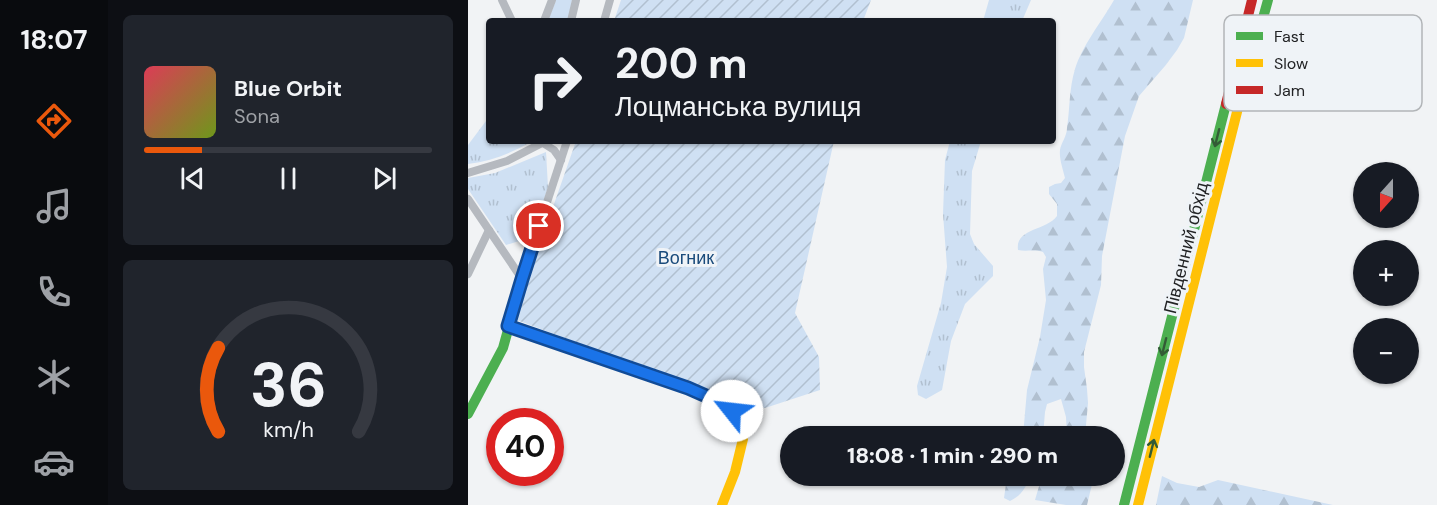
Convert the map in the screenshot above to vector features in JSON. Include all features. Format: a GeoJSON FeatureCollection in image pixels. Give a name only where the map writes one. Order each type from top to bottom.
{"type":"FeatureCollection","features":[{"type":"Feature","properties":{"kind":"main road","name":"Південний обхід"},"geometry":{"type":"LineString","coordinates":[[1248,15],[1252,0]]}},
{"type":"Feature","properties":{"kind":"main road","name":"Південний обхід"},"geometry":{"type":"LineString","coordinates":[[1264,15],[1268,0]]}},
{"type":"Feature","properties":{"kind":"main road","name":"Південний обхід"},"geometry":{"type":"LineString","coordinates":[[1124,505],[1224,110]]}},
{"type":"Feature","properties":{"kind":"main road","name":"Південний обхід"},"geometry":{"type":"LineString","coordinates":[[1138,505],[1238,111]]}},
{"type":"Feature","properties":{"kind":"main road"},"geometry":{"type":"LineString","coordinates":[[468,414],[503,348],[522,279]]}},
{"type":"Feature","properties":{"kind":"main road"},"geometry":{"type":"LineString","coordinates":[[508,326],[688,388],[722,403],[732,411],[743,439],[735,472],[722,505]]}},
{"type":"Feature","properties":{"kind":"street"},"geometry":{"type":"LineString","coordinates":[[502,0],[511,18]]}},
{"type":"Feature","properties":{"kind":"street"},"geometry":{"type":"LineString","coordinates":[[545,18],[552,0]]}},
{"type":"Feature","properties":{"kind":"street"},"geometry":{"type":"LineString","coordinates":[[572,18],[576,0]]}},
{"type":"Feature","properties":{"kind":"street"},"geometry":{"type":"LineString","coordinates":[[605,18],[610,0]]}},
{"type":"Feature","properties":{"kind":"street"},"geometry":{"type":"LineString","coordinates":[[468,173],[507,160],[540,144]]}},
{"type":"Feature","properties":{"kind":"street"},"geometry":{"type":"LineString","coordinates":[[546,144],[561,160]]}},
{"type":"Feature","properties":{"kind":"street"},"geometry":{"type":"LineString","coordinates":[[522,279],[566,144]]}},
{"type":"Feature","properties":{"kind":"street"},"geometry":{"type":"LineString","coordinates":[[468,199],[522,279]]}},
{"type":"Feature","properties":{"kind":"street"},"geometry":{"type":"LineString","coordinates":[[468,274],[489,230]]}},
{"type":"Feature","properties":{"kind":"green space"},"geometry":{"type":"Polygon","coordinates":[[[556,0],[572,0],[569,18],[549,18],[556,0]]]}},
{"type":"Feature","properties":{"kind":"green space"},"geometry":{"type":"Polygon","coordinates":[[[621,0],[871,0],[864,18],[615,18],[621,0]]]}},
{"type":"Feature","properties":{"kind":"green space"},"geometry":{"type":"Polygon","coordinates":[[[989,0],[1031,0],[1023,18],[984,18],[989,0]]]}},
{"type":"Feature","properties":{"kind":"green space"},"geometry":{"type":"Polygon","coordinates":[[[1114,0],[1193,0],[1184,38],[1165,66],[1139,96],[1125,136],[1102,256],[1101,285],[1084,352],[1088,403],[1086,426],[1066,426],[1061,399],[1047,404],[1044,426],[1024,426],[1027,390],[1046,300],[1043,269],[1046,257],[1040,251],[1018,250],[1018,243],[1026,234],[1046,225],[1057,216],[1057,204],[1049,194],[1049,187],[1061,183],[1065,178],[1060,150],[1067,131],[1073,76],[1087,43],[1114,0]]]}},
{"type":"Feature","properties":{"kind":"green space"},"geometry":{"type":"Polygon","coordinates":[[[486,121],[486,144],[526,144],[502,156],[468,164],[468,145],[486,121]]]}},
{"type":"Feature","properties":{"kind":"green space","name":"Вогник"},"geometry":{"type":"Polygon","coordinates":[[[575,144],[833,144],[795,313],[819,357],[820,390],[765,408],[729,399],[514,319],[575,144]]]}},
{"type":"Feature","properties":{"kind":"green space"},"geometry":{"type":"Polygon","coordinates":[[[949,144],[980,144],[972,171],[970,234],[974,244],[993,266],[993,276],[965,304],[951,341],[942,390],[926,399],[918,395],[917,386],[941,303],[947,267],[943,214],[945,160],[949,144]]]}},
{"type":"Feature","properties":{"kind":"green space"},"geometry":{"type":"Polygon","coordinates":[[[546,152],[548,187],[532,237],[506,245],[468,189],[468,178],[495,173],[546,152]]]}},
{"type":"Feature","properties":{"kind":"green space"},"geometry":{"type":"Polygon","coordinates":[[[1162,476],[1177,483],[1199,487],[1218,480],[1333,505],[1156,505],[1162,476]]]}},
{"type":"Feature","properties":{"kind":"green space"},"geometry":{"type":"Polygon","coordinates":[[[1006,486],[1026,486],[1017,497],[1010,501],[1004,498],[1006,486]]]}},
{"type":"Feature","properties":{"kind":"green space"},"geometry":{"type":"Polygon","coordinates":[[[1039,486],[1092,486],[1087,505],[1066,505],[1035,500],[1039,486]]]}},
{"type":"Feature","properties":{"kind":"traffic: fast"},"geometry":{"type":"LineString","coordinates":[[1264,15],[1268,0]]}},
{"type":"Feature","properties":{"kind":"traffic: fast"},"geometry":{"type":"LineString","coordinates":[[1124,505],[1224,111]]}},
{"type":"Feature","properties":{"kind":"traffic: fast"},"geometry":{"type":"LineString","coordinates":[[468,414],[503,348],[522,279]]}},
{"type":"Feature","properties":{"kind":"traffic: slow"},"geometry":{"type":"LineString","coordinates":[[1138,505],[1237,111]]}},
{"type":"Feature","properties":{"kind":"traffic: slow"},"geometry":{"type":"LineString","coordinates":[[508,326],[688,388],[722,403],[732,411],[743,439],[735,472],[722,505]]}},
{"type":"Feature","properties":{"kind":"traffic: jam"},"geometry":{"type":"LineString","coordinates":[[1248,15],[1252,0]]}},
{"type":"Feature","properties":{"kind":"route"},"geometry":{"type":"LineString","coordinates":[[539,226],[508,326],[688,388],[722,403],[732,411]]}}]}
